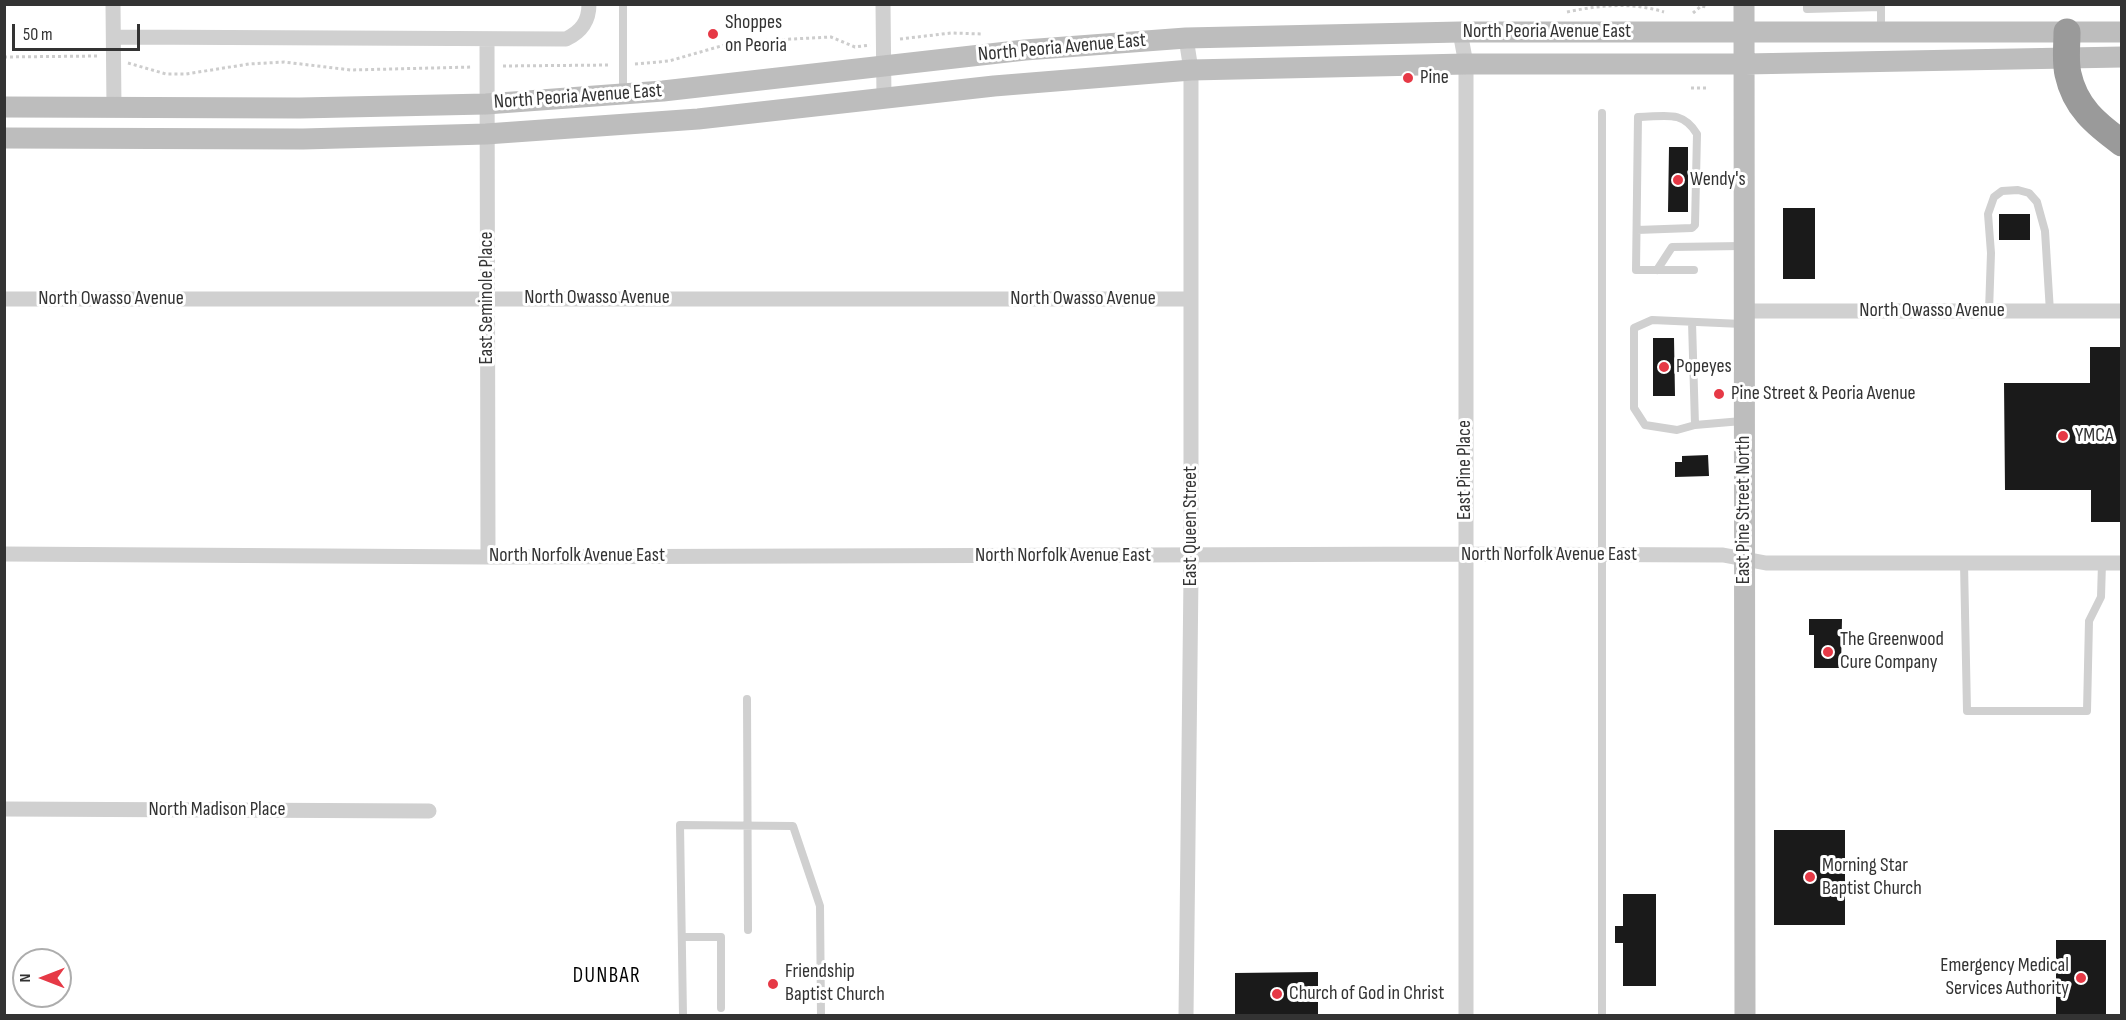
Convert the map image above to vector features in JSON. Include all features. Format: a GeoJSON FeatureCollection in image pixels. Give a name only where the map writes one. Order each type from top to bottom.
{"type":"FeatureCollection","features":[{"type":"Feature","properties":{"kind":"highway"},"geometry":{"type":"LineString","coordinates":[[2067,32],[2068,74],[2078,100],[2093,121],[2121,143]]}},
{"type":"Feature","properties":{"kind":"main road","name":"East Pine Street North"},"geometry":{"type":"LineString","coordinates":[[1744,4],[1745,1016]]}},
{"type":"Feature","properties":{"kind":"main road","name":"North Peoria Avenue East"},"geometry":{"type":"LineString","coordinates":[[4,107],[300,108],[486,104],[623,94],[1025,50],[1186,38],[1461,32],[2121,32]]}},
{"type":"Feature","properties":{"kind":"main road","name":"North Peoria Avenue East"},"geometry":{"type":"LineString","coordinates":[[4,138],[303,139],[486,134],[698,118],[994,86],[1191,70],[1466,64],[1745,64],[2121,57]]}},
{"type":"Feature","properties":{"kind":"street"},"geometry":{"type":"LineString","coordinates":[[113,4],[114,108]]}},
{"type":"Feature","properties":{"kind":"street"},"geometry":{"type":"LineString","coordinates":[[115,37],[566,39],[576,35],[585,26],[589,4]]}},
{"type":"Feature","properties":{"kind":"street"},"geometry":{"type":"LineString","coordinates":[[883,4],[884,98]]}},
{"type":"Feature","properties":{"kind":"street","name":"East Pine Place"},"geometry":{"type":"LineString","coordinates":[[1461,32],[1466,64],[1466,1016]]}},
{"type":"Feature","properties":{"kind":"street","name":"East Queen Street"},"geometry":{"type":"LineString","coordinates":[[1186,38],[1191,70],[1191,556],[1186,1016]]}},
{"type":"Feature","properties":{"kind":"street","name":"East Seminole Place"},"geometry":{"type":"LineString","coordinates":[[487,39],[488,557]]}},
{"type":"Feature","properties":{"kind":"street","name":"North Owasso Avenue"},"geometry":{"type":"LineString","coordinates":[[4,299],[1190,299]]}},
{"type":"Feature","properties":{"kind":"street","name":"North Owasso Avenue"},"geometry":{"type":"LineString","coordinates":[[1743,317],[1989,311],[2121,311]]}},
{"type":"Feature","properties":{"kind":"street","name":"North Norfolk Avenue East"},"geometry":{"type":"LineString","coordinates":[[4,554],[488,557],[1722,555],[1782,563],[2121,563]]}},
{"type":"Feature","properties":{"kind":"street","name":"North Madison Place"},"geometry":{"type":"LineString","coordinates":[[4,809],[429,811]]}},
{"type":"Feature","properties":{"kind":"lane"},"geometry":{"type":"LineString","coordinates":[[623,4],[623,94]]}},
{"type":"Feature","properties":{"kind":"lane"},"geometry":{"type":"LineString","coordinates":[[1807,4],[1807,9],[1881,6],[1881,32]]}},
{"type":"Feature","properties":{"kind":"lane"},"geometry":{"type":"LineString","coordinates":[[1602,113],[1602,1016]]}},
{"type":"Feature","properties":{"kind":"lane"},"geometry":{"type":"LineString","coordinates":[[1636,230],[1692,228],[1697,221],[1697,134],[1692,124],[1682,117],[1638,117],[1636,230],[1636,270],[1694,270]]}},
{"type":"Feature","properties":{"kind":"lane"},"geometry":{"type":"LineString","coordinates":[[1989,311],[1991,253],[1989,214],[1994,197],[2002,191],[2018,190],[2029,193],[2037,202],[2045,231],[2050,312]]}},
{"type":"Feature","properties":{"kind":"lane"},"geometry":{"type":"LineString","coordinates":[[1657,270],[1672,247],[1744,246]]}},
{"type":"Feature","properties":{"kind":"lane"},"geometry":{"type":"LineString","coordinates":[[1743,317],[1692,322],[1652,320],[1634,328],[1632,360],[1634,408],[1645,425],[1677,430],[1695,425],[1744,421]]}},
{"type":"Feature","properties":{"kind":"lane"},"geometry":{"type":"LineString","coordinates":[[1692,322],[1695,425]]}},
{"type":"Feature","properties":{"kind":"lane"},"geometry":{"type":"LineString","coordinates":[[1964,563],[1966,711],[2087,711],[2089,621],[2101,597],[2102,563]]}},
{"type":"Feature","properties":{"kind":"lane"},"geometry":{"type":"LineString","coordinates":[[747,699],[748,930]]}},
{"type":"Feature","properties":{"kind":"lane"},"geometry":{"type":"LineString","coordinates":[[683,1016],[680,825],[793,826],[820,906],[821,1016]]}},
{"type":"Feature","properties":{"kind":"lane"},"geometry":{"type":"LineString","coordinates":[[682,937],[721,937],[721,1008]]}},
{"type":"Feature","properties":{"kind":"path","name":"North Peoria Avenue East"},"geometry":{"type":"LineString","coordinates":[[1559,14],[1598,5],[1649,8],[1669,14]]}},
{"type":"Feature","properties":{"kind":"path","name":"North Peoria Avenue East"},"geometry":{"type":"LineString","coordinates":[[4,57],[94,55],[114,58],[166,74],[186,74],[249,64],[284,62],[351,70],[623,65],[669,61],[735,42],[831,37],[855,46],[951,33],[983,34]]}},
{"type":"Feature","properties":{"kind":"path"},"geometry":{"type":"LineString","coordinates":[[1691,88],[1706,88]]}},
{"type":"Feature","properties":{"kind":"building","name":"Wendy's"},"geometry":{"type":"Polygon","coordinates":[[[1669,147],[1688,147],[1688,212],[1668,212],[1669,147]]]}},
{"type":"Feature","properties":{"kind":"building"},"geometry":{"type":"Polygon","coordinates":[[[1783,208],[1815,208],[1815,279],[1783,279],[1783,208]]]}},
{"type":"Feature","properties":{"kind":"building"},"geometry":{"type":"Polygon","coordinates":[[[1999,214],[2030,214],[2030,240],[1999,240],[1999,214]]]}},
{"type":"Feature","properties":{"kind":"building","name":"Popeyes"},"geometry":{"type":"Polygon","coordinates":[[[1653,338],[1674,338],[1675,396],[1653,396],[1653,338]]]}},
{"type":"Feature","properties":{"kind":"building","name":"YMCA"},"geometry":{"type":"Polygon","coordinates":[[[2090,347],[2121,347],[2121,522],[2091,522],[2091,490],[2005,490],[2004,383],[2090,383],[2090,347]]]}},
{"type":"Feature","properties":{"kind":"building"},"geometry":{"type":"Polygon","coordinates":[[[1708,455],[1709,476],[1675,477],[1675,462],[1682,462],[1682,456],[1708,455]]]}},
{"type":"Feature","properties":{"kind":"building","name":"The Greenwood Cure Company"},"geometry":{"type":"Polygon","coordinates":[[[1809,619],[1842,619],[1841,668],[1814,668],[1814,635],[1809,635],[1809,619]]]}},
{"type":"Feature","properties":{"kind":"building","name":"Morning Star Baptist Church"},"geometry":{"type":"Polygon","coordinates":[[[1774,830],[1845,830],[1845,925],[1774,925],[1774,830]]]}},
{"type":"Feature","properties":{"kind":"building"},"geometry":{"type":"Polygon","coordinates":[[[1623,894],[1656,894],[1656,986],[1623,986],[1623,943],[1615,943],[1615,926],[1623,926],[1623,894]]]}},
{"type":"Feature","properties":{"kind":"building","name":"Emergency Medical Services Authority"},"geometry":{"type":"Polygon","coordinates":[[[2056,940],[2106,940],[2106,1016],[2056,1016],[2056,940]]]}},
{"type":"Feature","properties":{"kind":"building","name":"Church of God in Christ"},"geometry":{"type":"Polygon","coordinates":[[[1318,972],[1318,1016],[1235,1016],[1235,973],[1318,972]]]}},
{"type":"Feature","properties":{"kind":"place","name":"Shoppes on Peoria"},"geometry":{"type":"Point","coordinates":[713,34]}},
{"type":"Feature","properties":{"kind":"place","name":"Pine"},"geometry":{"type":"Point","coordinates":[1408,78]}},
{"type":"Feature","properties":{"kind":"place","name":"Wendy's"},"geometry":{"type":"Point","coordinates":[1678,180]}},
{"type":"Feature","properties":{"kind":"place","name":"Popeyes"},"geometry":{"type":"Point","coordinates":[1664,367]}},
{"type":"Feature","properties":{"kind":"place","name":"Pine Street & Peoria Avenue"},"geometry":{"type":"Point","coordinates":[1719,394]}},
{"type":"Feature","properties":{"kind":"place","name":"YMCA"},"geometry":{"type":"Point","coordinates":[2063,436]}},
{"type":"Feature","properties":{"kind":"place","name":"The Greenwood Cure Company"},"geometry":{"type":"Point","coordinates":[1828,652]}},
{"type":"Feature","properties":{"kind":"place","name":"Morning Star Baptist Church"},"geometry":{"type":"Point","coordinates":[1810,877]}},
{"type":"Feature","properties":{"kind":"place","name":"Emergency Medical Services Authority"},"geometry":{"type":"Point","coordinates":[2081,978]}},
{"type":"Feature","properties":{"kind":"place","name":"Friendship Baptist Church"},"geometry":{"type":"Point","coordinates":[773,984]}},
{"type":"Feature","properties":{"kind":"place","name":"Church of God in Christ"},"geometry":{"type":"Point","coordinates":[1277,994]}},
{"type":"Feature","properties":{"kind":"district","name":"DUNBAR"},"geometry":{"type":"Point","coordinates":[607,977]}}]}
